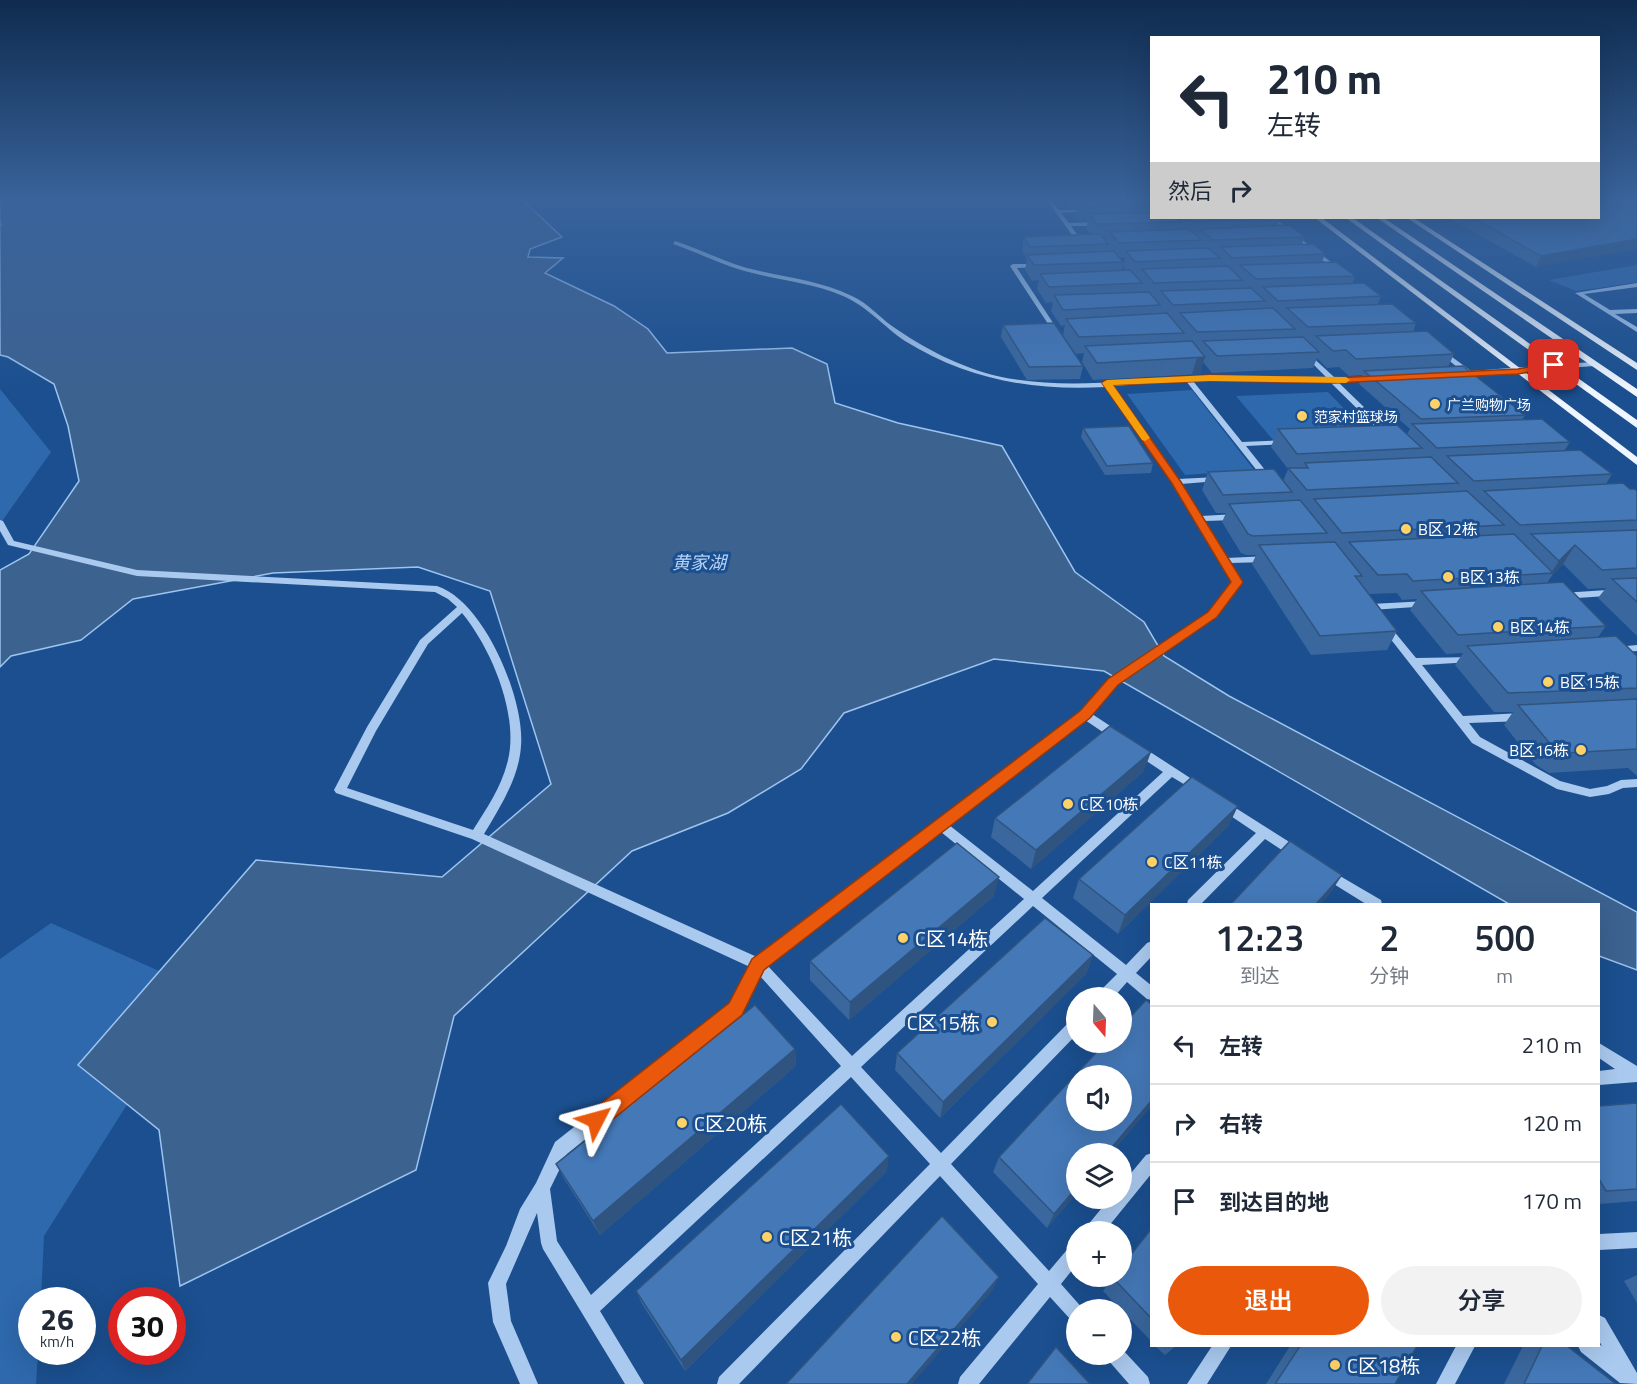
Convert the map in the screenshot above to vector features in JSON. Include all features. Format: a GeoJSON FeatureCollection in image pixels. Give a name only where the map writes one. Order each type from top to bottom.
{"type":"FeatureCollection","features":[{"type":"Feature","properties":{"kind":"main road"},"geometry":{"type":"LineString","coordinates":[[1375,262],[1637,462]]}},
{"type":"Feature","properties":{"kind":"main road"},"geometry":{"type":"LineString","coordinates":[[1410,262],[1637,425]]}},
{"type":"Feature","properties":{"kind":"main road"},"geometry":{"type":"LineString","coordinates":[[1444,262],[1637,394]]}},
{"type":"Feature","properties":{"kind":"main road"},"geometry":{"type":"LineString","coordinates":[[1476,262],[1637,367]]}},
{"type":"Feature","properties":{"kind":"street"},"geometry":{"type":"LineString","coordinates":[[721,262],[797,279],[843,295],[861,303],[903,336],[992,377],[1015,383],[1048,386],[1210,378],[1334,381],[1379,378]]}},
{"type":"Feature","properties":{"kind":"street"},"geometry":{"type":"LineString","coordinates":[[1328,262],[1341,272],[1329,273]]}},
{"type":"Feature","properties":{"kind":"street"},"geometry":{"type":"LineString","coordinates":[[1047,265],[1013,266],[1061,340]]}},
{"type":"Feature","properties":{"kind":"street"},"geometry":{"type":"LineString","coordinates":[[1026,285],[1037,285]]}},
{"type":"Feature","properties":{"kind":"street"},"geometry":{"type":"LineString","coordinates":[[1637,285],[1578,293],[1637,330]]}},
{"type":"Feature","properties":{"kind":"street"},"geometry":{"type":"LineString","coordinates":[[1040,307],[1052,307]]}},
{"type":"Feature","properties":{"kind":"street"},"geometry":{"type":"LineString","coordinates":[[1609,312],[1637,311]]}},
{"type":"Feature","properties":{"kind":"street"},"geometry":{"type":"LineString","coordinates":[[1055,330],[1066,330]]}},
{"type":"Feature","properties":{"kind":"street"},"geometry":{"type":"LineString","coordinates":[[1312,348],[1300,348],[1393,438],[1381,438]]}},
{"type":"Feature","properties":{"kind":"street"},"geometry":{"type":"LineString","coordinates":[[1438,349],[1479,381]]}},
{"type":"Feature","properties":{"kind":"street"},"geometry":{"type":"LineString","coordinates":[[1447,375],[1518,371],[1554,365],[1594,364]]}},
{"type":"Feature","properties":{"kind":"street"},"geometry":{"type":"LineString","coordinates":[[1203,370],[1210,378]]}},
{"type":"Feature","properties":{"kind":"street"},"geometry":{"type":"LineString","coordinates":[[1084,375],[1090,384]]}},
{"type":"Feature","properties":{"kind":"street"},"geometry":{"type":"LineString","coordinates":[[1188,379],[1278,491]]}},
{"type":"Feature","properties":{"kind":"street"},"geometry":{"type":"LineString","coordinates":[[529,1384],[502,1322],[496,1283],[513,1250],[526,1215],[542,1189],[561,1148],[736,1009],[758,964],[1085,715],[1113,682],[1212,614],[1237,582],[1176,482],[1107,383]]}},
{"type":"Feature","properties":{"kind":"street"},"geometry":{"type":"LineString","coordinates":[[1240,444],[1299,442]]}},
{"type":"Feature","properties":{"kind":"street"},"geometry":{"type":"LineString","coordinates":[[1255,477],[1277,476]]}},
{"type":"Feature","properties":{"kind":"street"},"geometry":{"type":"LineString","coordinates":[[1176,482],[1232,478]]}},
{"type":"Feature","properties":{"kind":"street"},"geometry":{"type":"LineString","coordinates":[[1198,519],[1242,517]]}},
{"type":"Feature","properties":{"kind":"street"},"geometry":{"type":"LineString","coordinates":[[0,523],[11,543],[137,573],[436,589],[456,599],[479,629],[507,686],[514,712],[516,746],[502,794],[476,836]]}},
{"type":"Feature","properties":{"kind":"street"},"geometry":{"type":"LineString","coordinates":[[1224,561],[1283,558]]}},
{"type":"Feature","properties":{"kind":"street"},"geometry":{"type":"LineString","coordinates":[[1563,604],[1556,596],[1637,591]]}},
{"type":"Feature","properties":{"kind":"street"},"geometry":{"type":"LineString","coordinates":[[1440,603],[1367,603],[1476,740],[1557,785],[1590,793],[1609,790],[1621,784],[1637,783]]}},
{"type":"Feature","properties":{"kind":"street"},"geometry":{"type":"LineString","coordinates":[[462,608],[424,642],[371,730],[340,790],[476,836],[758,964],[1066,1302]]}},
{"type":"Feature","properties":{"kind":"street"},"geometry":{"type":"LineString","coordinates":[[1599,651],[1614,653],[1637,648]]}},
{"type":"Feature","properties":{"kind":"street"},"geometry":{"type":"LineString","coordinates":[[1414,662],[1484,658]]}},
{"type":"Feature","properties":{"kind":"street"},"geometry":{"type":"LineString","coordinates":[[1085,715],[1370,903]]}},
{"type":"Feature","properties":{"kind":"street"},"geometry":{"type":"LineString","coordinates":[[1461,720],[1531,717]]}},
{"type":"Feature","properties":{"kind":"street"},"geometry":{"type":"LineString","coordinates":[[589,1309],[1171,771]]}},
{"type":"Feature","properties":{"kind":"street"},"geometry":{"type":"LineString","coordinates":[[941,825],[1150,992]]}},
{"type":"Feature","properties":{"kind":"street"},"geometry":{"type":"LineString","coordinates":[[1194,903],[1264,832]]}},
{"type":"Feature","properties":{"kind":"street"},"geometry":{"type":"LineString","coordinates":[[1114,987],[1150,949]]}},
{"type":"Feature","properties":{"kind":"street"},"geometry":{"type":"LineString","coordinates":[[726,1384],[1066,1035]]}},
{"type":"Feature","properties":{"kind":"street"},"geometry":{"type":"LineString","coordinates":[[1600,1051],[1637,1075],[1600,1078]]}},
{"type":"Feature","properties":{"kind":"street"},"geometry":{"type":"LineString","coordinates":[[1132,1185],[1150,1163]]}},
{"type":"Feature","properties":{"kind":"street"},"geometry":{"type":"LineString","coordinates":[[542,1189],[549,1243],[635,1384]]}},
{"type":"Feature","properties":{"kind":"street"},"geometry":{"type":"LineString","coordinates":[[1102,1221],[1112,1209]]}},
{"type":"Feature","properties":{"kind":"street"},"geometry":{"type":"LineString","coordinates":[[1600,1242],[1637,1240]]}},
{"type":"Feature","properties":{"kind":"street"},"geometry":{"type":"LineString","coordinates":[[967,1384],[1066,1264]]}},
{"type":"Feature","properties":{"kind":"street"},"geometry":{"type":"LineString","coordinates":[[1600,1326],[1632,1383]]}},
{"type":"Feature","properties":{"kind":"street"},"geometry":{"type":"LineString","coordinates":[[1196,1384],[1221,1347]]}},
{"type":"Feature","properties":{"kind":"street"},"geometry":{"type":"LineString","coordinates":[[1445,1384],[1465,1347]]}},
{"type":"Feature","properties":{"kind":"street"},"geometry":{"type":"LineString","coordinates":[[1588,1347],[1632,1383]]}},
{"type":"Feature","properties":{"kind":"street"},"geometry":{"type":"LineString","coordinates":[[1124,1365],[1141,1384]]}},
{"type":"Feature","properties":{"kind":"shaded area"},"geometry":{"type":"Polygon","coordinates":[[[1637,265],[1637,282],[1632,283],[1576,291],[1549,280],[1637,265]]]}},
{"type":"Feature","properties":{"kind":"shaded area"},"geometry":{"type":"Polygon","coordinates":[[[0,389],[51,452],[0,524],[0,389]]]}},
{"type":"Feature","properties":{"kind":"shaded area"},"geometry":{"type":"Polygon","coordinates":[[[1192,390],[1254,470],[1185,475],[1127,394],[1192,390]]]}},
{"type":"Feature","properties":{"kind":"shaded area","name":"范家村篮球场"},"geometry":{"type":"Polygon","coordinates":[[[1328,392],[1372,437],[1274,441],[1236,396],[1328,392]]]}},
{"type":"Feature","properties":{"kind":"shaded area"},"geometry":{"type":"Polygon","coordinates":[[[51,923],[200,989],[44,1236],[42,1287],[18,1287],[18,1365],[37,1365],[36,1384],[0,1384],[0,959],[51,923]]]}},
{"type":"Feature","properties":{"kind":"water","name":"黄家湖"},"geometry":{"type":"Polygon","coordinates":[[[0,262],[559,262],[545,273],[614,306],[648,329],[667,353],[792,348],[827,364],[835,403],[898,423],[1002,446],[1075,572],[1144,622],[1164,656],[1229,696],[1637,912],[1637,970],[1600,956],[1600,903],[1507,903],[1104,671],[994,659],[844,713],[801,769],[728,813],[632,851],[454,1016],[416,1170],[180,1286],[159,1130],[78,1065],[256,860],[442,877],[551,784],[490,591],[418,567],[273,573],[133,599],[81,640],[11,656],[0,667],[0,570],[29,554],[79,481],[68,426],[54,384],[8,357],[0,355],[0,262]]]}},
{"type":"Feature","properties":{"kind":"building"},"geometry":{"type":"Polygon","coordinates":[[[1032,262],[1123,262],[1034,265],[1032,262]]]}},
{"type":"Feature","properties":{"kind":"building"},"geometry":{"type":"Polygon","coordinates":[[[1336,262],[1355,276],[1256,279],[1240,265],[1336,262]]]}},
{"type":"Feature","properties":{"kind":"building"},"geometry":{"type":"Polygon","coordinates":[[[1228,266],[1242,280],[1154,283],[1142,269],[1228,266]]]}},
{"type":"Feature","properties":{"kind":"building"},"geometry":{"type":"Polygon","coordinates":[[[1130,270],[1142,283],[1049,287],[1040,274],[1130,270]]]}},
{"type":"Feature","properties":{"kind":"building"},"geometry":{"type":"Polygon","coordinates":[[[1364,283],[1381,296],[1278,301],[1263,287],[1364,283]]]}},
{"type":"Feature","properties":{"kind":"building"},"geometry":{"type":"Polygon","coordinates":[[[1251,288],[1265,301],[1173,305],[1161,291],[1251,288]]]}},
{"type":"Feature","properties":{"kind":"building"},"geometry":{"type":"Polygon","coordinates":[[[1149,292],[1160,305],[1063,310],[1054,295],[1149,292]]]}},
{"type":"Feature","properties":{"kind":"building"},"geometry":{"type":"Polygon","coordinates":[[[1392,304],[1416,323],[1308,327],[1287,308],[1392,304]]]}},
{"type":"Feature","properties":{"kind":"building"},"geometry":{"type":"Polygon","coordinates":[[[1273,308],[1295,329],[1197,332],[1180,313],[1273,308]]]}},
{"type":"Feature","properties":{"kind":"building"},"geometry":{"type":"Polygon","coordinates":[[[1167,313],[1184,333],[1079,337],[1066,319],[1167,313]]]}},
{"type":"Feature","properties":{"kind":"building"},"geometry":{"type":"Polygon","coordinates":[[[1054,323],[1083,366],[1029,367],[1003,325],[1054,323]]]}},
{"type":"Feature","properties":{"kind":"building"},"geometry":{"type":"Polygon","coordinates":[[[1427,331],[1454,354],[1356,359],[1346,350],[1333,351],[1316,336],[1427,331]]]}},
{"type":"Feature","properties":{"kind":"building"},"geometry":{"type":"Polygon","coordinates":[[[1303,337],[1319,352],[1217,356],[1203,341],[1303,337]]]}},
{"type":"Feature","properties":{"kind":"building"},"geometry":{"type":"Polygon","coordinates":[[[1192,341],[1205,357],[1097,363],[1085,346],[1192,341]]]}},
{"type":"Feature","properties":{"kind":"building"},"geometry":{"type":"Polygon","coordinates":[[[1463,366],[1525,415],[1421,419],[1364,371],[1463,366]]]}},
{"type":"Feature","properties":{"kind":"building"},"geometry":{"type":"Polygon","coordinates":[[[1542,419],[1570,442],[1437,448],[1412,424],[1542,419]]]}},
{"type":"Feature","properties":{"kind":"building"},"geometry":{"type":"Polygon","coordinates":[[[1397,425],[1422,448],[1297,454],[1278,429],[1397,425]]]}},
{"type":"Feature","properties":{"kind":"building"},"geometry":{"type":"Polygon","coordinates":[[[1129,426],[1153,463],[1107,466],[1083,428],[1129,426]]]}},
{"type":"Feature","properties":{"kind":"building"},"geometry":{"type":"Polygon","coordinates":[[[1580,450],[1612,474],[1474,481],[1447,456],[1580,450]]]}},
{"type":"Feature","properties":{"kind":"building"},"geometry":{"type":"Polygon","coordinates":[[[1431,457],[1458,483],[1307,490],[1288,468],[1308,468],[1305,463],[1431,457]]]}},
{"type":"Feature","properties":{"kind":"building"},"geometry":{"type":"Polygon","coordinates":[[[1274,469],[1292,492],[1223,495],[1208,472],[1274,469]]]}},
{"type":"Feature","properties":{"kind":"building"},"geometry":{"type":"Polygon","coordinates":[[[1623,483],[1637,491],[1637,520],[1520,525],[1484,491],[1623,483]]]}},
{"type":"Feature","properties":{"kind":"building"},"geometry":{"type":"Polygon","coordinates":[[[1467,491],[1504,525],[1342,533],[1314,499],[1467,491]]]}},
{"type":"Feature","properties":{"kind":"building"},"geometry":{"type":"Polygon","coordinates":[[[1300,500],[1327,533],[1253,536],[1248,534],[1229,504],[1300,500]]]}},
{"type":"Feature","properties":{"kind":"building"},"geometry":{"type":"Polygon","coordinates":[[[1637,530],[1637,568],[1602,570],[1575,545],[1559,561],[1531,534],[1637,530]]]}},
{"type":"Feature","properties":{"kind":"building"},"geometry":{"type":"Polygon","coordinates":[[[1514,534],[1553,573],[1413,581],[1407,574],[1378,575],[1349,542],[1514,534]]]}},
{"type":"Feature","properties":{"kind":"building"},"geometry":{"type":"Polygon","coordinates":[[[1335,542],[1362,576],[1355,576],[1397,631],[1320,636],[1259,545],[1335,542]]]}},
{"type":"Feature","properties":{"kind":"building"},"geometry":{"type":"Polygon","coordinates":[[[1637,578],[1637,602],[1612,579],[1637,578]]]}},
{"type":"Feature","properties":{"kind":"building"},"geometry":{"type":"Polygon","coordinates":[[[1563,582],[1606,626],[1458,635],[1421,591],[1563,582]]]}},
{"type":"Feature","properties":{"kind":"building"},"geometry":{"type":"Polygon","coordinates":[[[1616,636],[1637,656],[1637,688],[1508,693],[1467,646],[1616,636]]]}},
{"type":"Feature","properties":{"kind":"building"},"geometry":{"type":"Polygon","coordinates":[[[1637,699],[1637,749],[1565,753],[1552,746],[1518,705],[1637,699]]]}},
{"type":"Feature","properties":{"kind":"building","name":"C区10栋"},"geometry":{"type":"Polygon","coordinates":[[[1110,726],[1151,752],[1036,850],[995,818],[1110,726]]]}},
{"type":"Feature","properties":{"kind":"building","name":"C区11栋"},"geometry":{"type":"Polygon","coordinates":[[[1192,777],[1238,806],[1125,915],[1079,879],[1192,777]]]}},
{"type":"Feature","properties":{"kind":"building"},"geometry":{"type":"Polygon","coordinates":[[[1290,841],[1342,875],[1317,903],[1232,903],[1290,841]]]}},
{"type":"Feature","properties":{"kind":"building","name":"C区14栋"},"geometry":{"type":"Polygon","coordinates":[[[957,843],[999,877],[850,1002],[810,961],[957,843]]]}},
{"type":"Feature","properties":{"kind":"building","name":"C区15栋"},"geometry":{"type":"Polygon","coordinates":[[[1045,918],[1093,955],[943,1102],[897,1053],[1045,918]]]}},
{"type":"Feature","properties":{"kind":"building"},"geometry":{"type":"Polygon","coordinates":[[[1146,1000],[1150,1003],[1150,1102],[1132,1123],[1132,1065],[1085,1065],[1096,1053],[1132,1053],[1132,1015],[1146,1000]]]}},
{"type":"Feature","properties":{"kind":"building","name":"C区20栋"},"geometry":{"type":"Polygon","coordinates":[[[755,1005],[795,1049],[593,1221],[556,1164],[755,1005]]]}},
{"type":"Feature","properties":{"kind":"building"},"geometry":{"type":"Polygon","coordinates":[[[1066,1085],[1066,1131],[1126,1131],[1115,1143],[1066,1143],[1066,1200],[1054,1214],[999,1157],[1066,1085]]]}},
{"type":"Feature","properties":{"kind":"building"},"geometry":{"type":"Polygon","coordinates":[[[1637,1103],[1637,1189],[1606,1191],[1600,1181],[1600,1106],[1637,1103]]]}},
{"type":"Feature","properties":{"kind":"building","name":"C区21栋"},"geometry":{"type":"Polygon","coordinates":[[[841,1104],[889,1156],[681,1360],[636,1291],[841,1104]]]}},
{"type":"Feature","properties":{"kind":"building","name":"C区22栋"},"geometry":{"type":"Polygon","coordinates":[[[942,1216],[999,1277],[907,1384],[786,1384],[942,1216]]]}},
{"type":"Feature","properties":{"kind":"building"},"geometry":{"type":"Polygon","coordinates":[[[1150,1231],[1150,1317],[1122,1287],[1132,1287],[1132,1253],[1150,1231]]]}},
{"type":"Feature","properties":{"kind":"building"},"geometry":{"type":"Polygon","coordinates":[[[1056,1347],[1066,1358],[1066,1365],[1073,1365],[1090,1384],[1027,1384],[1056,1347]]]}},
{"type":"Feature","properties":{"kind":"building","name":"C区18栋"},"geometry":{"type":"Polygon","coordinates":[[[1299,1347],[1416,1347],[1395,1384],[1275,1384],[1299,1347]]]}},
{"type":"Feature","properties":{"kind":"building"},"geometry":{"type":"Polygon","coordinates":[[[1542,1347],[1568,1347],[1616,1384],[1524,1384],[1542,1347]]]}},
{"type":"Feature","properties":{"kind":"slow traffic"},"geometry":{"type":"LineString","coordinates":[[1145,438],[1107,383],[1210,378],[1346,380]]}},
{"type":"Feature","properties":{"kind":"place","name":"广兰购物广场"},"geometry":{"type":"Point","coordinates":[1435,404]}},
{"type":"Feature","properties":{"kind":"place","name":"范家村篮球场"},"geometry":{"type":"Point","coordinates":[1302,416]}},
{"type":"Feature","properties":{"kind":"place","name":"B区12栋"},"geometry":{"type":"Point","coordinates":[1406,529]}},
{"type":"Feature","properties":{"kind":"place","name":"B区13栋"},"geometry":{"type":"Point","coordinates":[1448,577]}},
{"type":"Feature","properties":{"kind":"place","name":"B区14栋"},"geometry":{"type":"Point","coordinates":[1498,627]}},
{"type":"Feature","properties":{"kind":"place","name":"B区15栋"},"geometry":{"type":"Point","coordinates":[1548,682]}},
{"type":"Feature","properties":{"kind":"place","name":"B区16栋"},"geometry":{"type":"Point","coordinates":[1581,750]}},
{"type":"Feature","properties":{"kind":"place","name":"C区10栋"},"geometry":{"type":"Point","coordinates":[1068,804]}},
{"type":"Feature","properties":{"kind":"place","name":"C区11栋"},"geometry":{"type":"Point","coordinates":[1152,862]}},
{"type":"Feature","properties":{"kind":"place","name":"C区14栋"},"geometry":{"type":"Point","coordinates":[903,938]}},
{"type":"Feature","properties":{"kind":"place","name":"C区15栋"},"geometry":{"type":"Point","coordinates":[992,1022]}},
{"type":"Feature","properties":{"kind":"place","name":"C区20栋"},"geometry":{"type":"Point","coordinates":[682,1123]}},
{"type":"Feature","properties":{"kind":"place","name":"C区21栋"},"geometry":{"type":"Point","coordinates":[767,1237]}},
{"type":"Feature","properties":{"kind":"place","name":"C区22栋"},"geometry":{"type":"Point","coordinates":[896,1337]}},
{"type":"Feature","properties":{"kind":"place","name":"C区18栋"},"geometry":{"type":"Point","coordinates":[1335,1365]}},
{"type":"Feature","properties":{"kind":"route"},"geometry":{"type":"LineString","coordinates":[[596,1120],[736,1009],[758,964],[1085,715],[1113,682],[1212,614],[1237,582],[1176,482],[1107,383],[1210,378],[1334,381],[1518,371],[1554,365]]}}]}
